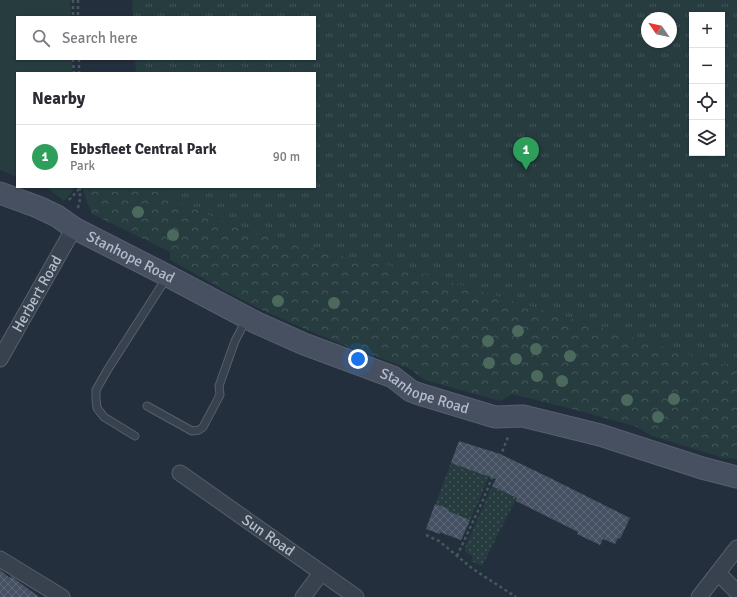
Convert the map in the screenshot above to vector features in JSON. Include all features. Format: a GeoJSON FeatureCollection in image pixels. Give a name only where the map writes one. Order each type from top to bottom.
{"type":"FeatureCollection","features":[{"type":"Feature","properties":{"kind":"main road","name":"Stanhope Road"},"geometry":{"type":"LineString","coordinates":[[0,193],[38,207],[57,216],[74,228],[282,335],[395,378],[409,389],[419,394],[495,417],[521,416],[600,436],[702,468],[737,477]]}},
{"type":"Feature","properties":{"kind":"street","name":"Herbert Road"},"geometry":{"type":"LineString","coordinates":[[0,359],[74,228]]}},
{"type":"Feature","properties":{"kind":"street","name":"Sun Road"},"geometry":{"type":"LineString","coordinates":[[180,473],[356,597]]}},
{"type":"Feature","properties":{"kind":"street"},"geometry":{"type":"LineString","coordinates":[[699,597],[737,548]]}},
{"type":"Feature","properties":{"kind":"street"},"geometry":{"type":"LineString","coordinates":[[0,559],[62,597]]}},
{"type":"Feature","properties":{"kind":"street"},"geometry":{"type":"LineString","coordinates":[[303,597],[322,573]]}},
{"type":"Feature","properties":{"kind":"street"},"geometry":{"type":"LineString","coordinates":[[718,573],[737,592]]}},
{"type":"Feature","properties":{"kind":"lane"},"geometry":{"type":"LineString","coordinates":[[135,436],[104,417],[97,408],[96,390],[168,276]]}},
{"type":"Feature","properties":{"kind":"lane"},"geometry":{"type":"LineString","coordinates":[[147,406],[192,431],[199,430],[203,426],[220,395],[219,386],[235,341],[247,318]]}},
{"type":"Feature","properties":{"kind":"path"},"geometry":{"type":"LineString","coordinates":[[73,0],[73,16]]}},
{"type":"Feature","properties":{"kind":"path"},"geometry":{"type":"LineString","coordinates":[[78,0],[78,16]]}},
{"type":"Feature","properties":{"kind":"path"},"geometry":{"type":"LineString","coordinates":[[73,60],[74,72]]}},
{"type":"Feature","properties":{"kind":"path"},"geometry":{"type":"LineString","coordinates":[[79,60],[79,72]]}},
{"type":"Feature","properties":{"kind":"path"},"geometry":{"type":"LineString","coordinates":[[457,556],[483,500],[507,440],[514,416]]}},
{"type":"Feature","properties":{"kind":"path"},"geometry":{"type":"LineString","coordinates":[[426,535],[439,541],[473,569],[516,597]]}},
{"type":"Feature","properties":{"kind":"green space"},"geometry":{"type":"Polygon","coordinates":[[[0,0],[70,0],[71,16],[16,16],[16,60],[72,60],[72,72],[16,72],[16,177],[0,170],[0,0]]]}},
{"type":"Feature","properties":{"kind":"green space"},"geometry":{"type":"Polygon","coordinates":[[[132,0],[737,0],[737,369],[455,283],[391,265],[355,259],[238,228],[167,196],[155,188],[316,188],[316,72],[136,72],[135,60],[316,60],[316,16],[133,16],[132,0]]]}},
{"type":"Feature","properties":{"kind":"green space"},"geometry":{"type":"Polygon","coordinates":[[[46,188],[74,188],[73,191],[64,201],[46,188]]]}},
{"type":"Feature","properties":{"kind":"green space"},"geometry":{"type":"Polygon","coordinates":[[[82,188],[155,188],[167,196],[238,228],[355,259],[391,265],[455,283],[737,369],[737,459],[722,458],[652,436],[635,426],[568,408],[512,394],[500,401],[425,380],[408,368],[341,344],[260,309],[170,260],[170,252],[92,214],[82,188]]]}},
{"type":"Feature","properties":{"kind":"green space"},"geometry":{"type":"Polygon","coordinates":[[[451,463],[489,476],[461,540],[426,529],[451,463]]]}},
{"type":"Feature","properties":{"kind":"green space"},"geometry":{"type":"Polygon","coordinates":[[[492,486],[511,495],[521,489],[482,566],[471,561],[473,556],[465,552],[465,548],[492,486]]]}},
{"type":"Feature","properties":{"kind":"building"},"geometry":{"type":"Polygon","coordinates":[[[459,441],[500,454],[630,518],[620,539],[618,538],[615,544],[603,539],[600,545],[577,534],[578,532],[516,501],[517,498],[492,486],[496,479],[451,463],[459,441]]]}},
{"type":"Feature","properties":{"kind":"building"},"geometry":{"type":"Polygon","coordinates":[[[435,504],[449,509],[448,511],[470,520],[461,540],[440,532],[440,534],[426,529],[435,504]]]}},
{"type":"Feature","properties":{"kind":"building"},"geometry":{"type":"Polygon","coordinates":[[[0,570],[10,578],[11,576],[39,597],[0,597],[0,570]]]}},
{"type":"Feature","properties":{"kind":"place","name":"Ebbsfleet Central Park"},"geometry":{"type":"Point","coordinates":[526,170]}}]}
